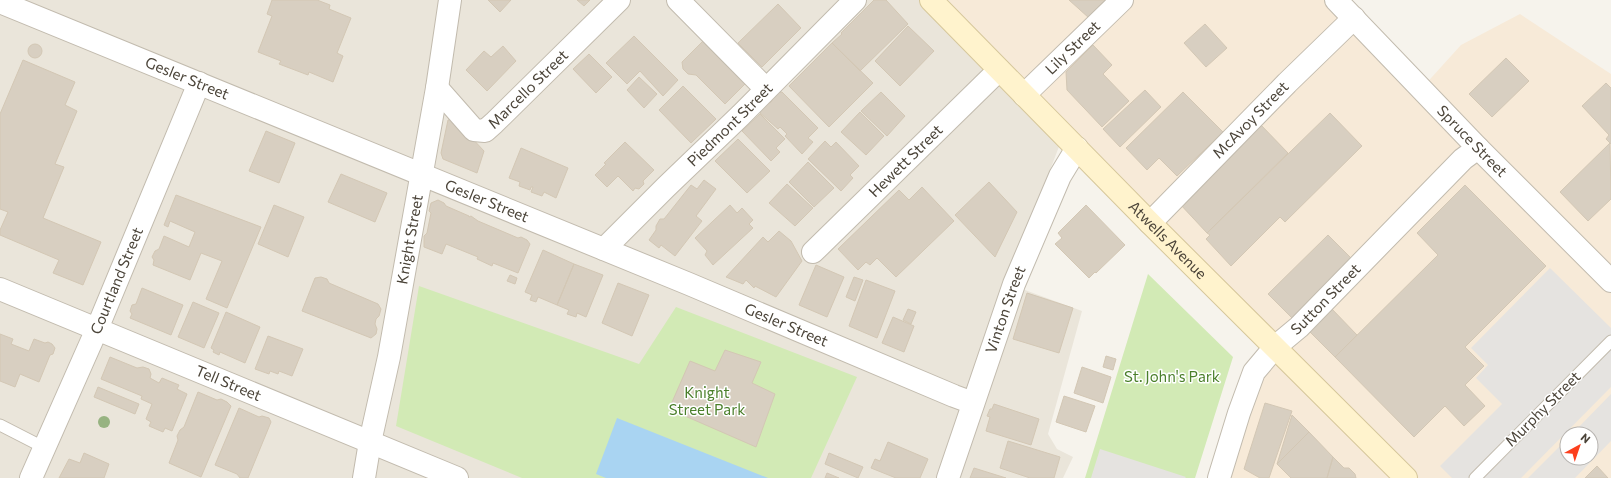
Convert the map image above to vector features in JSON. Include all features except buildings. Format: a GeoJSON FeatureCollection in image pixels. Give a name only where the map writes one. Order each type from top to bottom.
{"type":"FeatureCollection","features":[{"type":"Feature","properties":{"kind":"main road","name":"Atwells Avenue"},"geometry":{"type":"LineString","coordinates":[[930,0],[1150,223],[1406,478]]}},
{"type":"Feature","properties":{"kind":"street","name":"Knight Street"},"geometry":{"type":"LineString","coordinates":[[364,478],[388,357],[436,88],[450,0]]}},
{"type":"Feature","properties":{"kind":"street","name":"Marcello Street"},"geometry":{"type":"LineString","coordinates":[[436,88],[474,130],[484,131],[494,123],[619,0]]}},
{"type":"Feature","properties":{"kind":"street"},"geometry":{"type":"LineString","coordinates":[[678,0],[766,89]]}},
{"type":"Feature","properties":{"kind":"street","name":"Piedmont Street"},"geometry":{"type":"LineString","coordinates":[[604,249],[741,115],[855,0]]}},
{"type":"Feature","properties":{"kind":"street","name":"Lily Street"},"geometry":{"type":"LineString","coordinates":[[1024,95],[1122,0]]}},
{"type":"Feature","properties":{"kind":"street","name":"Spruce Street"},"geometry":{"type":"LineString","coordinates":[[1336,0],[1478,148],[1611,281]]}},
{"type":"Feature","properties":{"kind":"street","name":"Gesler Street"},"geometry":{"type":"LineString","coordinates":[[0,2],[420,173],[954,396],[973,402]]}},
{"type":"Feature","properties":{"kind":"street","name":"McAvoy Street"},"geometry":{"type":"LineString","coordinates":[[1150,223],[1287,83],[1354,18]]}},
{"type":"Feature","properties":{"kind":"street","name":"Hewett Street"},"geometry":{"type":"LineString","coordinates":[[813,252],[999,70]]}},
{"type":"Feature","properties":{"kind":"street","name":"Courtland Street"},"geometry":{"type":"LineString","coordinates":[[31,478],[97,329],[199,83]]}},
{"type":"Feature","properties":{"kind":"street","name":"Vinton Street"},"geometry":{"type":"LineString","coordinates":[[948,478],[1014,284],[1060,176],[1077,148]]}},
{"type":"Feature","properties":{"kind":"street","name":"Sutton Street"},"geometry":{"type":"LineString","coordinates":[[1219,478],[1239,413],[1254,372],[1275,347],[1304,321],[1463,160],[1478,148]]}},
{"type":"Feature","properties":{"kind":"street","name":"Tell Street"},"geometry":{"type":"LineString","coordinates":[[0,289],[456,478]]}},
{"type":"Feature","properties":{"kind":"lane","name":"Murphy Street"},"geometry":{"type":"LineString","coordinates":[[1475,478],[1611,341]]}},
{"type":"Feature","properties":{"kind":"lane"},"geometry":{"type":"LineString","coordinates":[[0,425],[45,448]]}},
{"type":"Feature","properties":{"kind":"shaded area"},"geometry":{"type":"Polygon","coordinates":[[[0,0],[923,0],[1060,144],[1012,273],[1011,285],[1082,311],[1048,434],[1057,449],[1073,457],[1063,478],[0,478],[0,0]]]}},
{"type":"Feature","properties":{"kind":"shaded area"},"geometry":{"type":"Polygon","coordinates":[[[924,0],[1332,0],[1422,88],[1461,45],[1520,14],[1611,74],[1611,478],[1214,478],[1264,347],[924,0]]]}},
{"type":"Feature","properties":{"kind":"shaded area"},"geometry":{"type":"Polygon","coordinates":[[[1550,268],[1611,328],[1611,387],[1572,426],[1559,426],[1559,440],[1521,478],[1452,478],[1440,466],[1502,404],[1476,378],[1488,365],[1471,348],[1550,268]]]}},
{"type":"Feature","properties":{"kind":"shaded area"},"geometry":{"type":"Polygon","coordinates":[[[1611,394],[1611,441],[1599,453],[1599,426],[1580,426],[1611,394]]]}},
{"type":"Feature","properties":{"kind":"shaded area"},"geometry":{"type":"Polygon","coordinates":[[[1559,447],[1559,466],[1587,466],[1575,478],[1528,478],[1559,447]]]}},
{"type":"Feature","properties":{"kind":"shaded area"},"geometry":{"type":"Polygon","coordinates":[[[1100,449],[1186,477],[1091,478],[1100,449]]]}},
{"type":"Feature","properties":{"kind":"green space","name":"St. John's Park"},"geometry":{"type":"Polygon","coordinates":[[[1148,274],[1233,357],[1195,478],[1085,478],[1148,274]]]}},
{"type":"Feature","properties":{"kind":"green space","name":"Knight Street Park"},"geometry":{"type":"Polygon","coordinates":[[[419,286],[639,364],[676,307],[857,377],[811,478],[522,478],[396,426],[419,286]]]}},
{"type":"Feature","properties":{"kind":"water"},"geometry":{"type":"Polygon","coordinates":[[[617,418],[768,478],[606,478],[596,474],[617,418]]]}}]}
